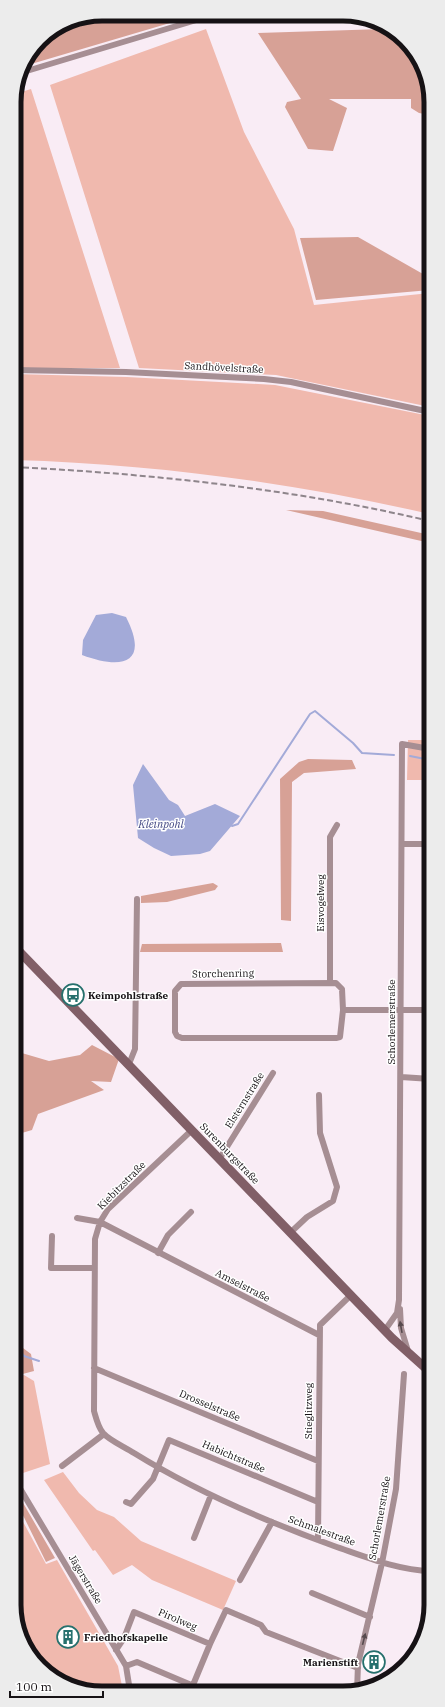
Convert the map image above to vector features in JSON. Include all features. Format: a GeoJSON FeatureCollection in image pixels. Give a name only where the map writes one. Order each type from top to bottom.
{"type":"FeatureCollection","features":[{"type":"Feature","properties":{"kind":"street"},"geometry":{"type":"LineString","coordinates":[[27,71],[193,21]]}},
{"type":"Feature","properties":{"kind":"street","name":"Sandhövelstraße"},"geometry":{"type":"LineString","coordinates":[[21,370],[126,372],[264,378],[424,411]]}},
{"type":"Feature","properties":{"kind":"street","name":"Schorlemerstraße"},"geometry":{"type":"LineString","coordinates":[[408,1352],[401,1328],[399,1300],[402,744],[424,748]]}},
{"type":"Feature","properties":{"kind":"street","name":"Eisvogelweg"},"geometry":{"type":"LineString","coordinates":[[330,983],[330,837],[337,824]]}},
{"type":"Feature","properties":{"kind":"street"},"geometry":{"type":"LineString","coordinates":[[402,844],[424,844]]}},
{"type":"Feature","properties":{"kind":"street"},"geometry":{"type":"LineString","coordinates":[[129,1064],[135,1049],[137,899]]}},
{"type":"Feature","properties":{"kind":"street","name":"Surenburgstraße"},"geometry":{"type":"LineString","coordinates":[[21,953],[385,1330],[424,1367]]}},
{"type":"Feature","properties":{"kind":"street","name":"Storchenring"},"geometry":{"type":"LineString","coordinates":[[336,983],[342,989],[343,1010],[342,1033],[340,1037],[336,1038],[182,1038],[177,1036],[175,1032],[175,992],[181,984],[336,983]]}},
{"type":"Feature","properties":{"kind":"street"},"geometry":{"type":"LineString","coordinates":[[343,1010],[424,1010]]}},
{"type":"Feature","properties":{"kind":"street","name":"Elsternstraße"},"geometry":{"type":"LineString","coordinates":[[220,1158],[273,1073]]}},
{"type":"Feature","properties":{"kind":"street"},"geometry":{"type":"LineString","coordinates":[[401,1077],[424,1078]]}},
{"type":"Feature","properties":{"kind":"street"},"geometry":{"type":"LineString","coordinates":[[291,1232],[307,1217],[333,1201],[337,1186],[320,1133],[319,1095]]}},
{"type":"Feature","properties":{"kind":"street","name":"Kiebitzstraße"},"geometry":{"type":"LineString","coordinates":[[94,1368],[95,1239],[100,1222],[108,1209],[192,1130]]}},
{"type":"Feature","properties":{"kind":"street"},"geometry":{"type":"LineString","coordinates":[[158,1253],[168,1235],[191,1212]]}},
{"type":"Feature","properties":{"kind":"street","name":"Amselstraße"},"geometry":{"type":"LineString","coordinates":[[77,1218],[100,1222],[319,1335]]}},
{"type":"Feature","properties":{"kind":"street"},"geometry":{"type":"LineString","coordinates":[[52,1236],[51,1268],[94,1268]]}},
{"type":"Feature","properties":{"kind":"street","name":"Stieglitzweg"},"geometry":{"type":"LineString","coordinates":[[318,1540],[320,1325],[351,1295]]}},
{"type":"Feature","properties":{"kind":"street","name":"Schorlemerstraße"},"geometry":{"type":"LineString","coordinates":[[385,1330],[397,1313],[399,1300]]}},
{"type":"Feature","properties":{"kind":"street"},"geometry":{"type":"LineString","coordinates":[[62,1466],[104,1434],[94,1411],[94,1368]]}},
{"type":"Feature","properties":{"kind":"street","name":"Drosselstraße"},"geometry":{"type":"LineString","coordinates":[[94,1368],[318,1461]]}},
{"type":"Feature","properties":{"kind":"street","name":"Schorlemerstraße"},"geometry":{"type":"LineString","coordinates":[[357,1684],[358,1668],[382,1563],[396,1489],[404,1374]]}},
{"type":"Feature","properties":{"kind":"street","name":"Schmalestraße"},"geometry":{"type":"LineString","coordinates":[[104,1434],[158,1468],[211,1495],[272,1522],[382,1563],[424,1570]]}},
{"type":"Feature","properties":{"kind":"street","name":"Habichtstraße"},"geometry":{"type":"LineString","coordinates":[[158,1468],[169,1440],[318,1502]]}},
{"type":"Feature","properties":{"kind":"street"},"geometry":{"type":"LineString","coordinates":[[126,1502],[131,1504],[153,1479],[158,1468]]}},
{"type":"Feature","properties":{"kind":"street","name":"Jägerstraße"},"geometry":{"type":"LineString","coordinates":[[21,1490],[126,1666],[129,1686]]}},
{"type":"Feature","properties":{"kind":"street"},"geometry":{"type":"LineString","coordinates":[[194,1538],[211,1495]]}},
{"type":"Feature","properties":{"kind":"street"},"geometry":{"type":"LineString","coordinates":[[240,1580],[272,1522]]}},
{"type":"Feature","properties":{"kind":"street"},"geometry":{"type":"LineString","coordinates":[[312,1593],[370,1617]]}},
{"type":"Feature","properties":{"kind":"street"},"geometry":{"type":"LineString","coordinates":[[126,1666],[137,1662],[192,1685],[226,1610],[261,1625],[266,1632],[358,1668]]}},
{"type":"Feature","properties":{"kind":"street","name":"Pirolweg"},"geometry":{"type":"LineString","coordinates":[[116,1650],[124,1638],[134,1612],[210,1644]]}},
{"type":"Feature","properties":{"kind":"shaded area"},"geometry":{"type":"Polygon","coordinates":[[[96,21],[177,21],[30,64],[41,48],[48,41],[61,32],[76,25],[96,21]]]}},
{"type":"Feature","properties":{"kind":"shaded area"},"geometry":{"type":"Polygon","coordinates":[[[206,29],[244,132],[294,229],[314,305],[424,294],[424,406],[276,375],[139,368],[50,85],[206,29]]]}},
{"type":"Feature","properties":{"kind":"shaded area"},"geometry":{"type":"Polygon","coordinates":[[[378,29],[397,41],[404,48],[416,66],[423,91],[424,114],[419,113],[411,108],[411,99],[329,99],[347,108],[333,151],[308,149],[285,107],[287,102],[301,99],[258,33],[378,29]]]}},
{"type":"Feature","properties":{"kind":"shaded area"},"geometry":{"type":"Polygon","coordinates":[[[31,89],[120,368],[21,368],[22,92],[31,89]]]}},
{"type":"Feature","properties":{"kind":"shaded area"},"geometry":{"type":"Polygon","coordinates":[[[358,237],[424,275],[424,291],[316,300],[300,238],[358,237]]]}},
{"type":"Feature","properties":{"kind":"shaded area"},"geometry":{"type":"Polygon","coordinates":[[[21,374],[127,377],[275,385],[424,415],[424,513],[276,484],[172,471],[67,462],[21,460],[21,374]]]}},
{"type":"Feature","properties":{"kind":"shaded area"},"geometry":{"type":"Polygon","coordinates":[[[286,510],[323,511],[424,534],[424,542],[286,510]]]}},
{"type":"Feature","properties":{"kind":"shaded area"},"geometry":{"type":"Polygon","coordinates":[[[408,740],[424,740],[424,780],[407,780],[408,740]]]}},
{"type":"Feature","properties":{"kind":"shaded area"},"geometry":{"type":"Polygon","coordinates":[[[308,759],[352,760],[356,769],[304,773],[292,782],[291,921],[281,920],[280,779],[299,762],[308,759]]]}},
{"type":"Feature","properties":{"kind":"shaded area"},"geometry":{"type":"Polygon","coordinates":[[[213,883],[218,886],[215,890],[167,902],[141,903],[141,896],[213,883]]]}},
{"type":"Feature","properties":{"kind":"shaded area"},"geometry":{"type":"Polygon","coordinates":[[[281,943],[283,952],[140,952],[142,944],[281,943]]]}},
{"type":"Feature","properties":{"kind":"shaded area"},"geometry":{"type":"Polygon","coordinates":[[[92,1045],[119,1059],[111,1082],[91,1081],[104,1090],[38,1114],[32,1130],[21,1133],[21,1053],[49,1061],[80,1055],[92,1045]]]}},
{"type":"Feature","properties":{"kind":"shaded area"},"geometry":{"type":"Polygon","coordinates":[[[21,1346],[31,1354],[34,1371],[21,1374],[21,1362],[23,1357],[21,1355],[21,1346]]]}},
{"type":"Feature","properties":{"kind":"shaded area"},"geometry":{"type":"Polygon","coordinates":[[[24,1375],[34,1381],[50,1464],[21,1474],[21,1376],[24,1375]]]}},
{"type":"Feature","properties":{"kind":"shaded area"},"geometry":{"type":"Polygon","coordinates":[[[63,1472],[79,1493],[97,1510],[114,1517],[141,1541],[236,1581],[223,1610],[152,1580],[132,1565],[113,1575],[95,1550],[93,1551],[44,1480],[63,1472]]]}},
{"type":"Feature","properties":{"kind":"shaded area"},"geometry":{"type":"Polygon","coordinates":[[[21,1499],[55,1558],[46,1562],[21,1511],[21,1499]]]}},
{"type":"Feature","properties":{"kind":"shaded area"},"geometry":{"type":"Polygon","coordinates":[[[21,1518],[46,1564],[57,1560],[118,1666],[122,1686],[96,1686],[76,1682],[61,1675],[48,1666],[41,1659],[29,1641],[25,1631],[21,1605],[21,1518]]]}},
{"type":"Feature","properties":{"kind":"water"},"geometry":{"type":"Polygon","coordinates":[[[112,613],[126,617],[133,633],[135,645],[133,654],[128,659],[120,662],[96,660],[82,655],[83,640],[96,615],[112,613]]]}},
{"type":"Feature","properties":{"kind":"water","name":"Kleinpohl"},"geometry":{"type":"Polygon","coordinates":[[[143,764],[169,800],[178,805],[185,816],[215,804],[240,816],[210,851],[200,854],[171,856],[154,848],[138,838],[133,785],[143,764]]]}},
{"type":"Feature","properties":{"kind":"waterway"},"geometry":{"type":"LineString","coordinates":[[232,826],[238,824],[310,714],[315,711],[353,743],[362,753],[394,755]]}},
{"type":"Feature","properties":{"kind":"waterway"},"geometry":{"type":"LineString","coordinates":[[410,756],[424,759]]}},
{"type":"Feature","properties":{"kind":"waterway"},"geometry":{"type":"LineString","coordinates":[[21,1352],[24,1356],[39,1361]]}},
{"type":"Feature","properties":{"kind":"railway"},"geometry":{"type":"LineString","coordinates":[[21,467],[119,474],[224,485],[327,500],[424,520]]}},
{"type":"Feature","properties":{"kind":"place","name":"Keimpohlstraße"},"geometry":{"type":"Point","coordinates":[73,995]}},
{"type":"Feature","properties":{"kind":"place","name":"Friedhofskapelle"},"geometry":{"type":"Point","coordinates":[68,1637]}},
{"type":"Feature","properties":{"kind":"place","name":"Marienstift"},"geometry":{"type":"Point","coordinates":[374,1662]}}]}
